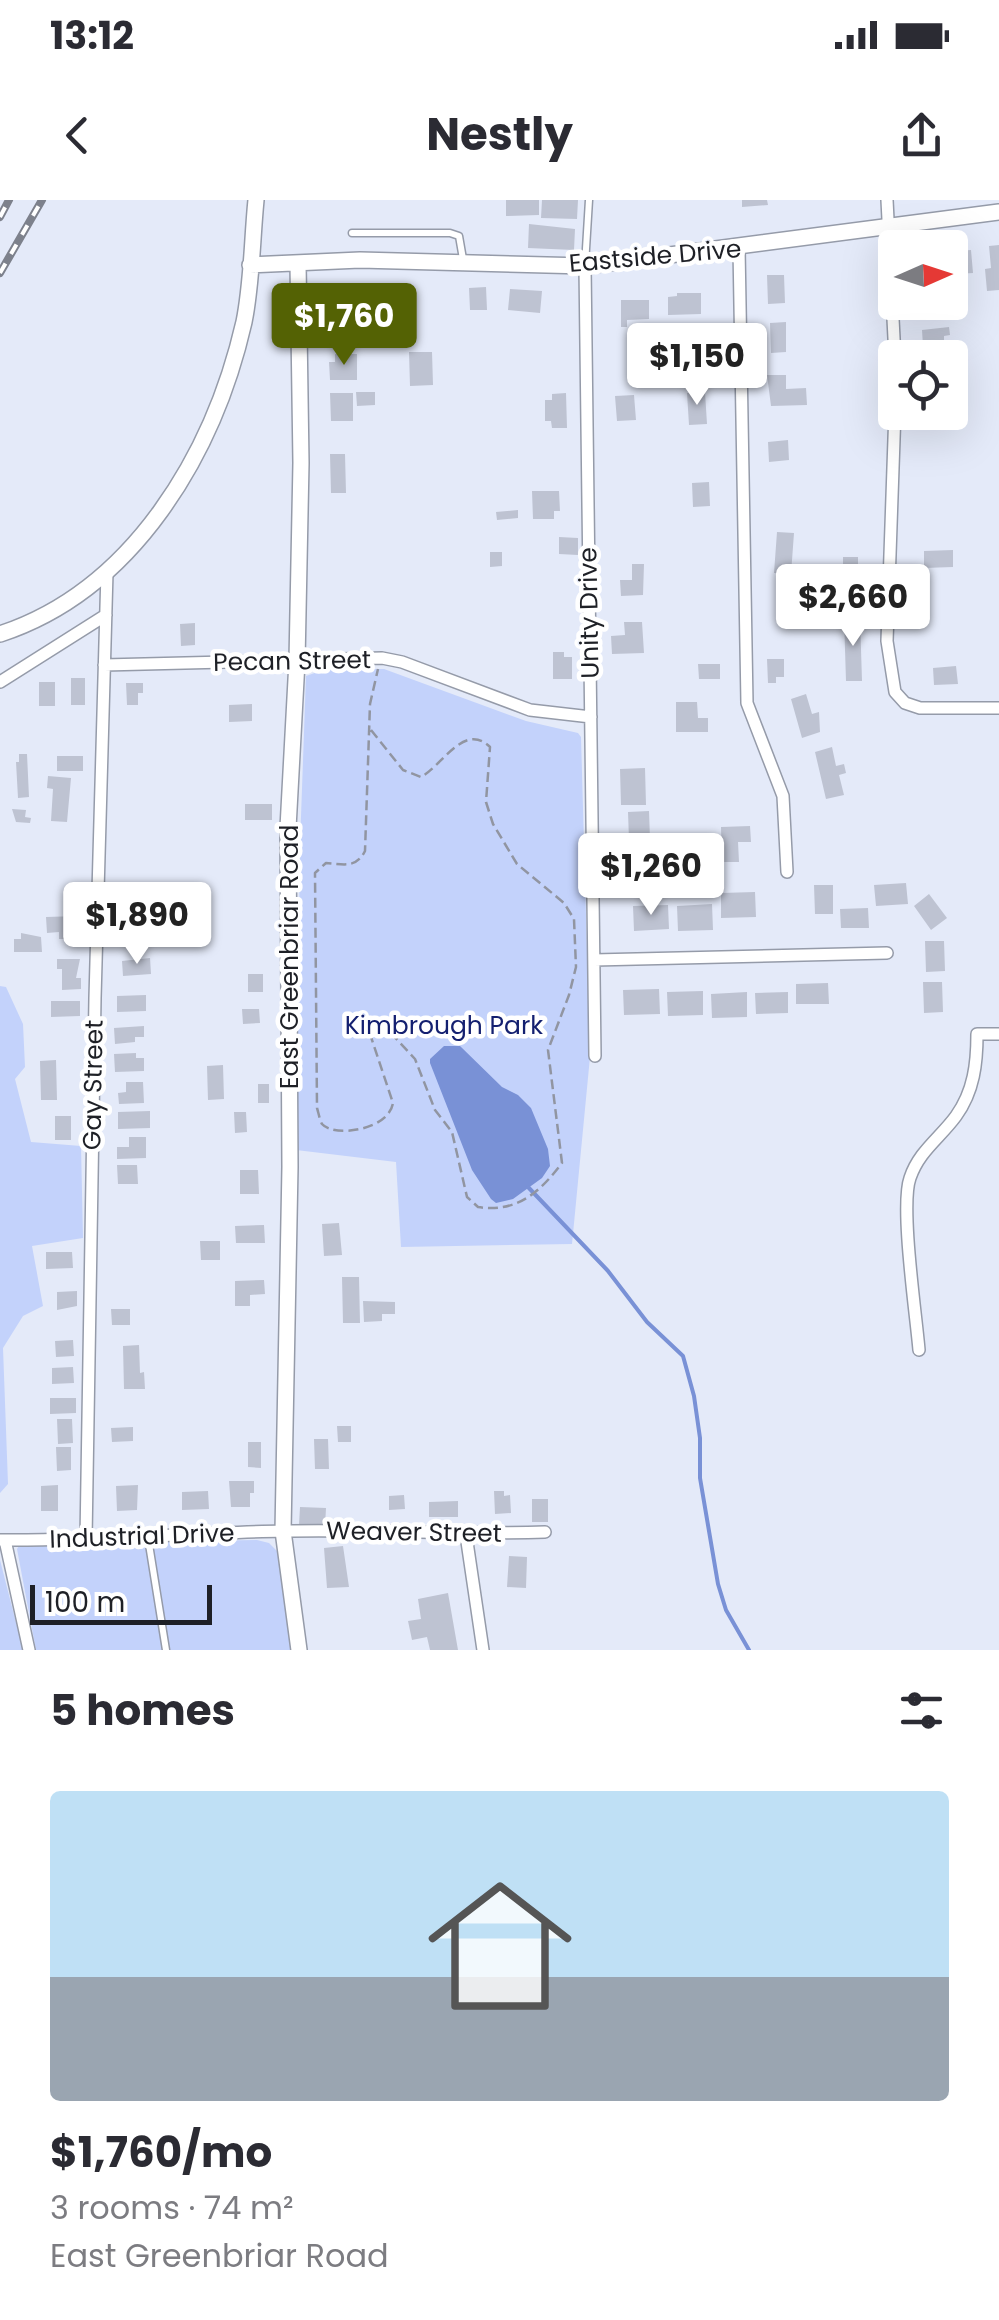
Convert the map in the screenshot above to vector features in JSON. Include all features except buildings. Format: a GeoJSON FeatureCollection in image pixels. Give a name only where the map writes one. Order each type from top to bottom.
{"type":"FeatureCollection","features":[{"type":"Feature","properties":{"kind":"street"},"geometry":{"type":"LineString","coordinates":[[0,634],[42,617],[107,572],[182,481],[210,429],[244,318],[256,200]]}},
{"type":"Feature","properties":{"kind":"street"},"geometry":{"type":"LineString","coordinates":[[887,200],[894,340]]}},
{"type":"Feature","properties":{"kind":"street","name":"Eastside Drive"},"geometry":{"type":"LineString","coordinates":[[250,265],[463,260],[585,266],[999,212]]}},
{"type":"Feature","properties":{"kind":"street"},"geometry":{"type":"LineString","coordinates":[[739,248],[746,684],[751,720],[783,796],[786,872]]}},
{"type":"Feature","properties":{"kind":"street","name":"East Greenbriar Road"},"geometry":{"type":"LineString","coordinates":[[298,263],[301,463],[298,660],[288,828],[290,1167],[283,1530],[299,1650]]}},
{"type":"Feature","properties":{"kind":"street","name":"Unity Drive"},"geometry":{"type":"LineString","coordinates":[[585,266],[596,1056]]}},
{"type":"Feature","properties":{"kind":"street"},"geometry":{"type":"LineString","coordinates":[[894,430],[887,640],[895,692],[906,703],[920,708],[999,708]]}},
{"type":"Feature","properties":{"kind":"street","name":"Gay Street"},"geometry":{"type":"LineString","coordinates":[[86,1539],[107,572]]}},
{"type":"Feature","properties":{"kind":"street"},"geometry":{"type":"LineString","coordinates":[[0,682],[106,616]]}},
{"type":"Feature","properties":{"kind":"street","name":"Pecan Street"},"geometry":{"type":"LineString","coordinates":[[104,665],[382,658],[530,710],[591,717]]}},
{"type":"Feature","properties":{"kind":"street"},"geometry":{"type":"LineString","coordinates":[[594,960],[887,953]]}},
{"type":"Feature","properties":{"kind":"street"},"geometry":{"type":"LineString","coordinates":[[919,1350],[908,1183],[919,1156],[957,1116],[970,1090],[977,1062],[976,1034],[999,1034]]}},
{"type":"Feature","properties":{"kind":"street","name":"Weaver Street"},"geometry":{"type":"LineString","coordinates":[[283,1530],[466,1535],[545,1532]]}},
{"type":"Feature","properties":{"kind":"street","name":"Industrial Drive"},"geometry":{"type":"LineString","coordinates":[[2,1540],[148,1538],[283,1530]]}},
{"type":"Feature","properties":{"kind":"street"},"geometry":{"type":"LineString","coordinates":[[466,1535],[484,1650]]}},
{"type":"Feature","properties":{"kind":"street"},"geometry":{"type":"LineString","coordinates":[[2,1540],[29,1650]]}},
{"type":"Feature","properties":{"kind":"lane"},"geometry":{"type":"LineString","coordinates":[[585,266],[589,200]]}},
{"type":"Feature","properties":{"kind":"lane"},"geometry":{"type":"LineString","coordinates":[[352,233],[450,233],[459,236],[463,260]]}},
{"type":"Feature","properties":{"kind":"lane"},"geometry":{"type":"LineString","coordinates":[[148,1538],[166,1650]]}},
{"type":"Feature","properties":{"kind":"path"},"geometry":{"type":"LineString","coordinates":[[371,730],[403,770],[421,777],[460,744],[473,737],[481,738],[490,747],[486,802],[493,824],[518,864],[564,903],[574,919],[576,966],[548,1050],[562,1163],[546,1185],[507,1208],[478,1207],[467,1197],[452,1132],[435,1110],[414,1059],[390,1032],[374,1030],[370,1042],[393,1103],[386,1120],[364,1128],[328,1128],[321,1122],[317,1108],[315,873],[326,863],[352,865],[365,851],[372,684],[382,658]]}},
{"type":"Feature","properties":{"kind":"green space","name":"Kimbrough Park"},"geometry":{"type":"Polygon","coordinates":[[[326,669],[384,669],[581,737],[590,1057],[572,1244],[401,1247],[396,1162],[296,1150],[306,676],[326,669]]]}},
{"type":"Feature","properties":{"kind":"green space"},"geometry":{"type":"Polygon","coordinates":[[[0,986],[6,987],[23,1024],[25,1067],[15,1079],[31,1142],[81,1146],[83,1238],[32,1246],[43,1306],[23,1316],[3,1348],[8,1484],[0,1493],[0,986]]]}},
{"type":"Feature","properties":{"kind":"green space"},"geometry":{"type":"Polygon","coordinates":[[[257,1540],[269,1543],[278,1552],[293,1650],[36,1650],[17,1549],[20,1544],[257,1540]]]}},
{"type":"Feature","properties":{"kind":"green space"},"geometry":{"type":"Polygon","coordinates":[[[0,1560],[23,1650],[0,1650],[0,1560]]]}},
{"type":"Feature","properties":{"kind":"water"},"geometry":{"type":"Polygon","coordinates":[[[444,1046],[460,1046],[502,1087],[531,1108],[548,1149],[550,1166],[542,1178],[513,1199],[496,1203],[472,1170],[430,1063],[444,1046]]]}},
{"type":"Feature","properties":{"kind":"waterway"},"geometry":{"type":"LineString","coordinates":[[528,1187],[608,1271],[647,1322],[683,1356],[694,1396],[700,1478],[718,1584],[726,1610],[749,1650]]}},
{"type":"Feature","properties":{"kind":"railway"},"geometry":{"type":"LineString","coordinates":[[0,217],[9,200]]}},
{"type":"Feature","properties":{"kind":"railway"},"geometry":{"type":"LineString","coordinates":[[0,273],[42,200]]}}]}
